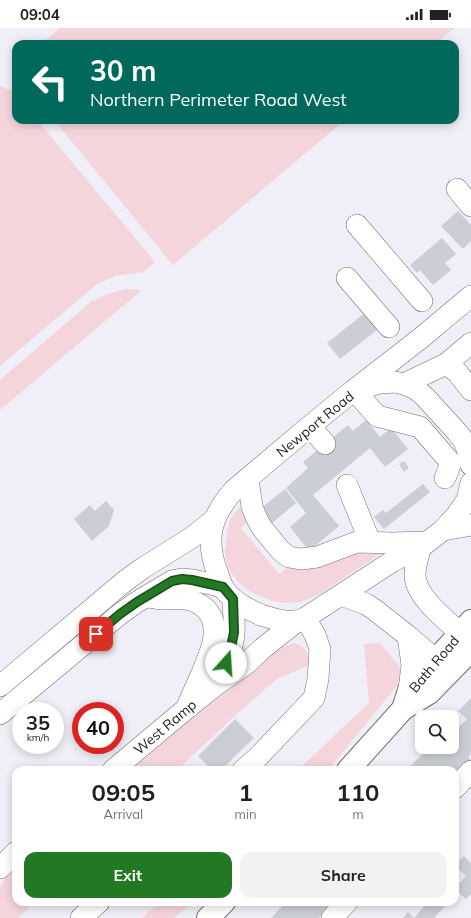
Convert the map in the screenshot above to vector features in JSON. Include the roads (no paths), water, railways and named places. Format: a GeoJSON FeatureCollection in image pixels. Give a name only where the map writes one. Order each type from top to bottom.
{"type":"FeatureCollection","features":[{"type":"Feature","properties":{"kind":"highway","name":"Bath Road"},"geometry":{"type":"LineString","coordinates":[[351,766],[406,700],[436,660],[467,640]]}},
{"type":"Feature","properties":{"kind":"highway","name":"Bath Road"},"geometry":{"type":"LineString","coordinates":[[406,700],[429,693],[467,640]]}},
{"type":"Feature","properties":{"kind":"highway"},"geometry":{"type":"LineString","coordinates":[[208,918],[220,906]]}},
{"type":"Feature","properties":{"kind":"street"},"geometry":{"type":"LineString","coordinates":[[457,189],[471,206]]}},
{"type":"Feature","properties":{"kind":"street"},"geometry":{"type":"LineString","coordinates":[[357,225],[422,300]]}},
{"type":"Feature","properties":{"kind":"street"},"geometry":{"type":"LineString","coordinates":[[347,278],[388,327]]}},
{"type":"Feature","properties":{"kind":"street"},"geometry":{"type":"LineString","coordinates":[[459,467],[420,427],[378,416],[354,390],[421,338],[471,296]]}},
{"type":"Feature","properties":{"kind":"street"},"geometry":{"type":"LineString","coordinates":[[404,384],[446,364],[471,343]]}},
{"type":"Feature","properties":{"kind":"street"},"geometry":{"type":"LineString","coordinates":[[446,364],[457,372],[471,390]]}},
{"type":"Feature","properties":{"kind":"street","name":"Newport Road"},"geometry":{"type":"LineString","coordinates":[[215,519],[226,499],[234,490],[354,390],[388,382],[404,384],[416,389],[457,432],[464,441],[467,449],[459,467]]}},
{"type":"Feature","properties":{"kind":"street"},"geometry":{"type":"LineString","coordinates":[[310,426],[325,444]]}},
{"type":"Feature","properties":{"kind":"street"},"geometry":{"type":"LineString","coordinates":[[248,479],[252,507],[257,519],[266,534],[281,551],[289,557],[301,559],[317,557],[357,542],[393,543],[430,540]]}},
{"type":"Feature","properties":{"kind":"street"},"geometry":{"type":"LineString","coordinates":[[467,640],[424,598],[419,591],[415,575],[417,559],[430,540],[456,516],[467,500],[471,483]]}},
{"type":"Feature","properties":{"kind":"street"},"geometry":{"type":"LineString","coordinates":[[347,485],[370,542]]}},
{"type":"Feature","properties":{"kind":"street"},"geometry":{"type":"LineString","coordinates":[[0,686],[125,581],[191,538],[215,519]]}},
{"type":"Feature","properties":{"kind":"street","name":"West Ramp"},"geometry":{"type":"LineString","coordinates":[[215,519],[211,534],[211,553],[228,593],[234,632],[230,653],[217,684]]}},
{"type":"Feature","properties":{"kind":"street"},"geometry":{"type":"LineString","coordinates":[[0,714],[120,614],[172,581],[182,579],[192,580],[228,593],[243,606],[266,617],[283,621],[300,620],[342,595],[392,561],[430,540],[471,525]]}},
{"type":"Feature","properties":{"kind":"street"},"geometry":{"type":"LineString","coordinates":[[342,595],[366,604],[408,636],[436,660]]}},
{"type":"Feature","properties":{"kind":"street"},"geometry":{"type":"LineString","coordinates":[[147,597],[162,599],[189,599],[197,602],[212,618],[215,631],[211,652],[186,709]]}},
{"type":"Feature","properties":{"kind":"street"},"geometry":{"type":"LineString","coordinates":[[248,766],[314,698],[318,679],[320,650],[316,635],[300,620]]}},
{"type":"Feature","properties":{"kind":"street","name":"West Ramp"},"geometry":{"type":"LineString","coordinates":[[119,766],[217,684],[246,664],[263,648],[300,620]]}},
{"type":"Feature","properties":{"kind":"street"},"geometry":{"type":"LineString","coordinates":[[406,700],[412,665],[408,636]]}},
{"type":"Feature","properties":{"kind":"street"},"geometry":{"type":"LineString","coordinates":[[459,784],[471,771]]}},
{"type":"Feature","properties":{"kind":"street"},"geometry":{"type":"LineString","coordinates":[[0,858],[12,853]]}},
{"type":"Feature","properties":{"kind":"street"},"geometry":{"type":"LineString","coordinates":[[0,868],[12,855]]}},
{"type":"Feature","properties":{"kind":"street"},"geometry":{"type":"LineString","coordinates":[[81,918],[94,906]]}},
{"type":"Feature","properties":{"kind":"street"},"geometry":{"type":"LineString","coordinates":[[332,918],[343,906]]}}]}
